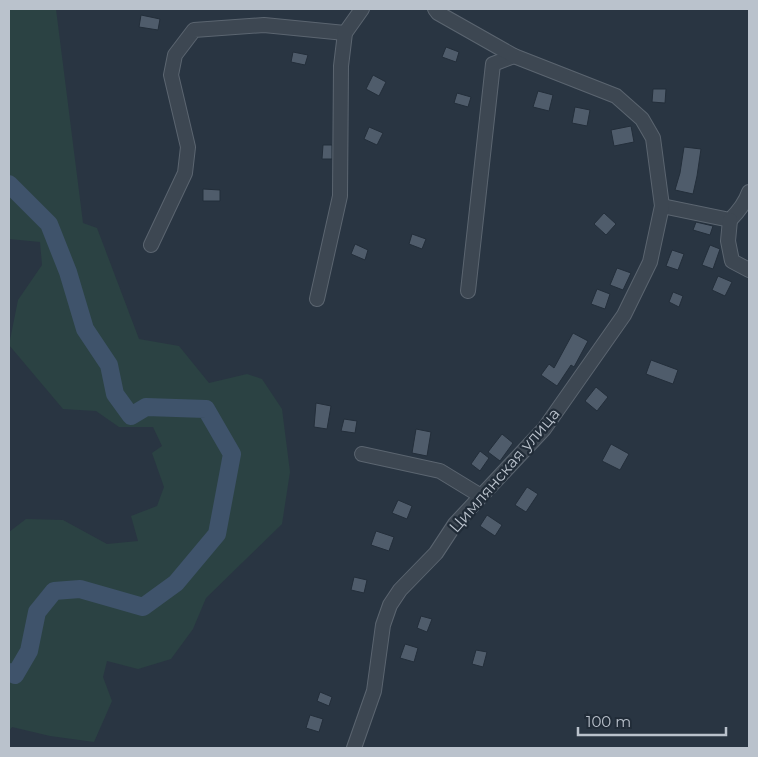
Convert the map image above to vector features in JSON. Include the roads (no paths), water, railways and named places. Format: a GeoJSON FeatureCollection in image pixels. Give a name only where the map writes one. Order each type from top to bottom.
{"type":"FeatureCollection","features":[{"type":"Feature","properties":{"kind":"street"},"geometry":{"type":"LineString","coordinates":[[317,299],[340,196],[341,66],[345,33],[362,9]]}},
{"type":"Feature","properties":{"kind":"street","name":"Цимлянская улица"},"geometry":{"type":"LineString","coordinates":[[354,748],[374,691],[383,625],[390,605],[400,590],[436,553],[455,524],[544,429],[624,315],[650,262],[662,206],[653,138],[642,119],[616,96],[514,56],[434,9]]}},
{"type":"Feature","properties":{"kind":"street"},"geometry":{"type":"LineString","coordinates":[[151,245],[185,173],[188,147],[171,75],[175,55],[194,30],[264,25],[345,33]]}},
{"type":"Feature","properties":{"kind":"street"},"geometry":{"type":"LineString","coordinates":[[468,291],[493,64],[514,56]]}},
{"type":"Feature","properties":{"kind":"street"},"geometry":{"type":"LineString","coordinates":[[749,192],[746,200],[730,220],[728,240],[732,261],[749,270]]}},
{"type":"Feature","properties":{"kind":"street"},"geometry":{"type":"LineString","coordinates":[[662,206],[730,220]]}},
{"type":"Feature","properties":{"kind":"street"},"geometry":{"type":"LineString","coordinates":[[362,454],[440,471],[481,496]]}},
{"type":"Feature","properties":{"kind":"waterway"},"geometry":{"type":"LineString","coordinates":[[9,184],[49,224],[68,272],[85,329],[109,365],[115,394],[131,416],[146,407],[206,409],[232,454],[217,534],[176,583],[143,607],[80,589],[54,591],[37,612],[29,651],[15,675],[9,672]]}}]}
